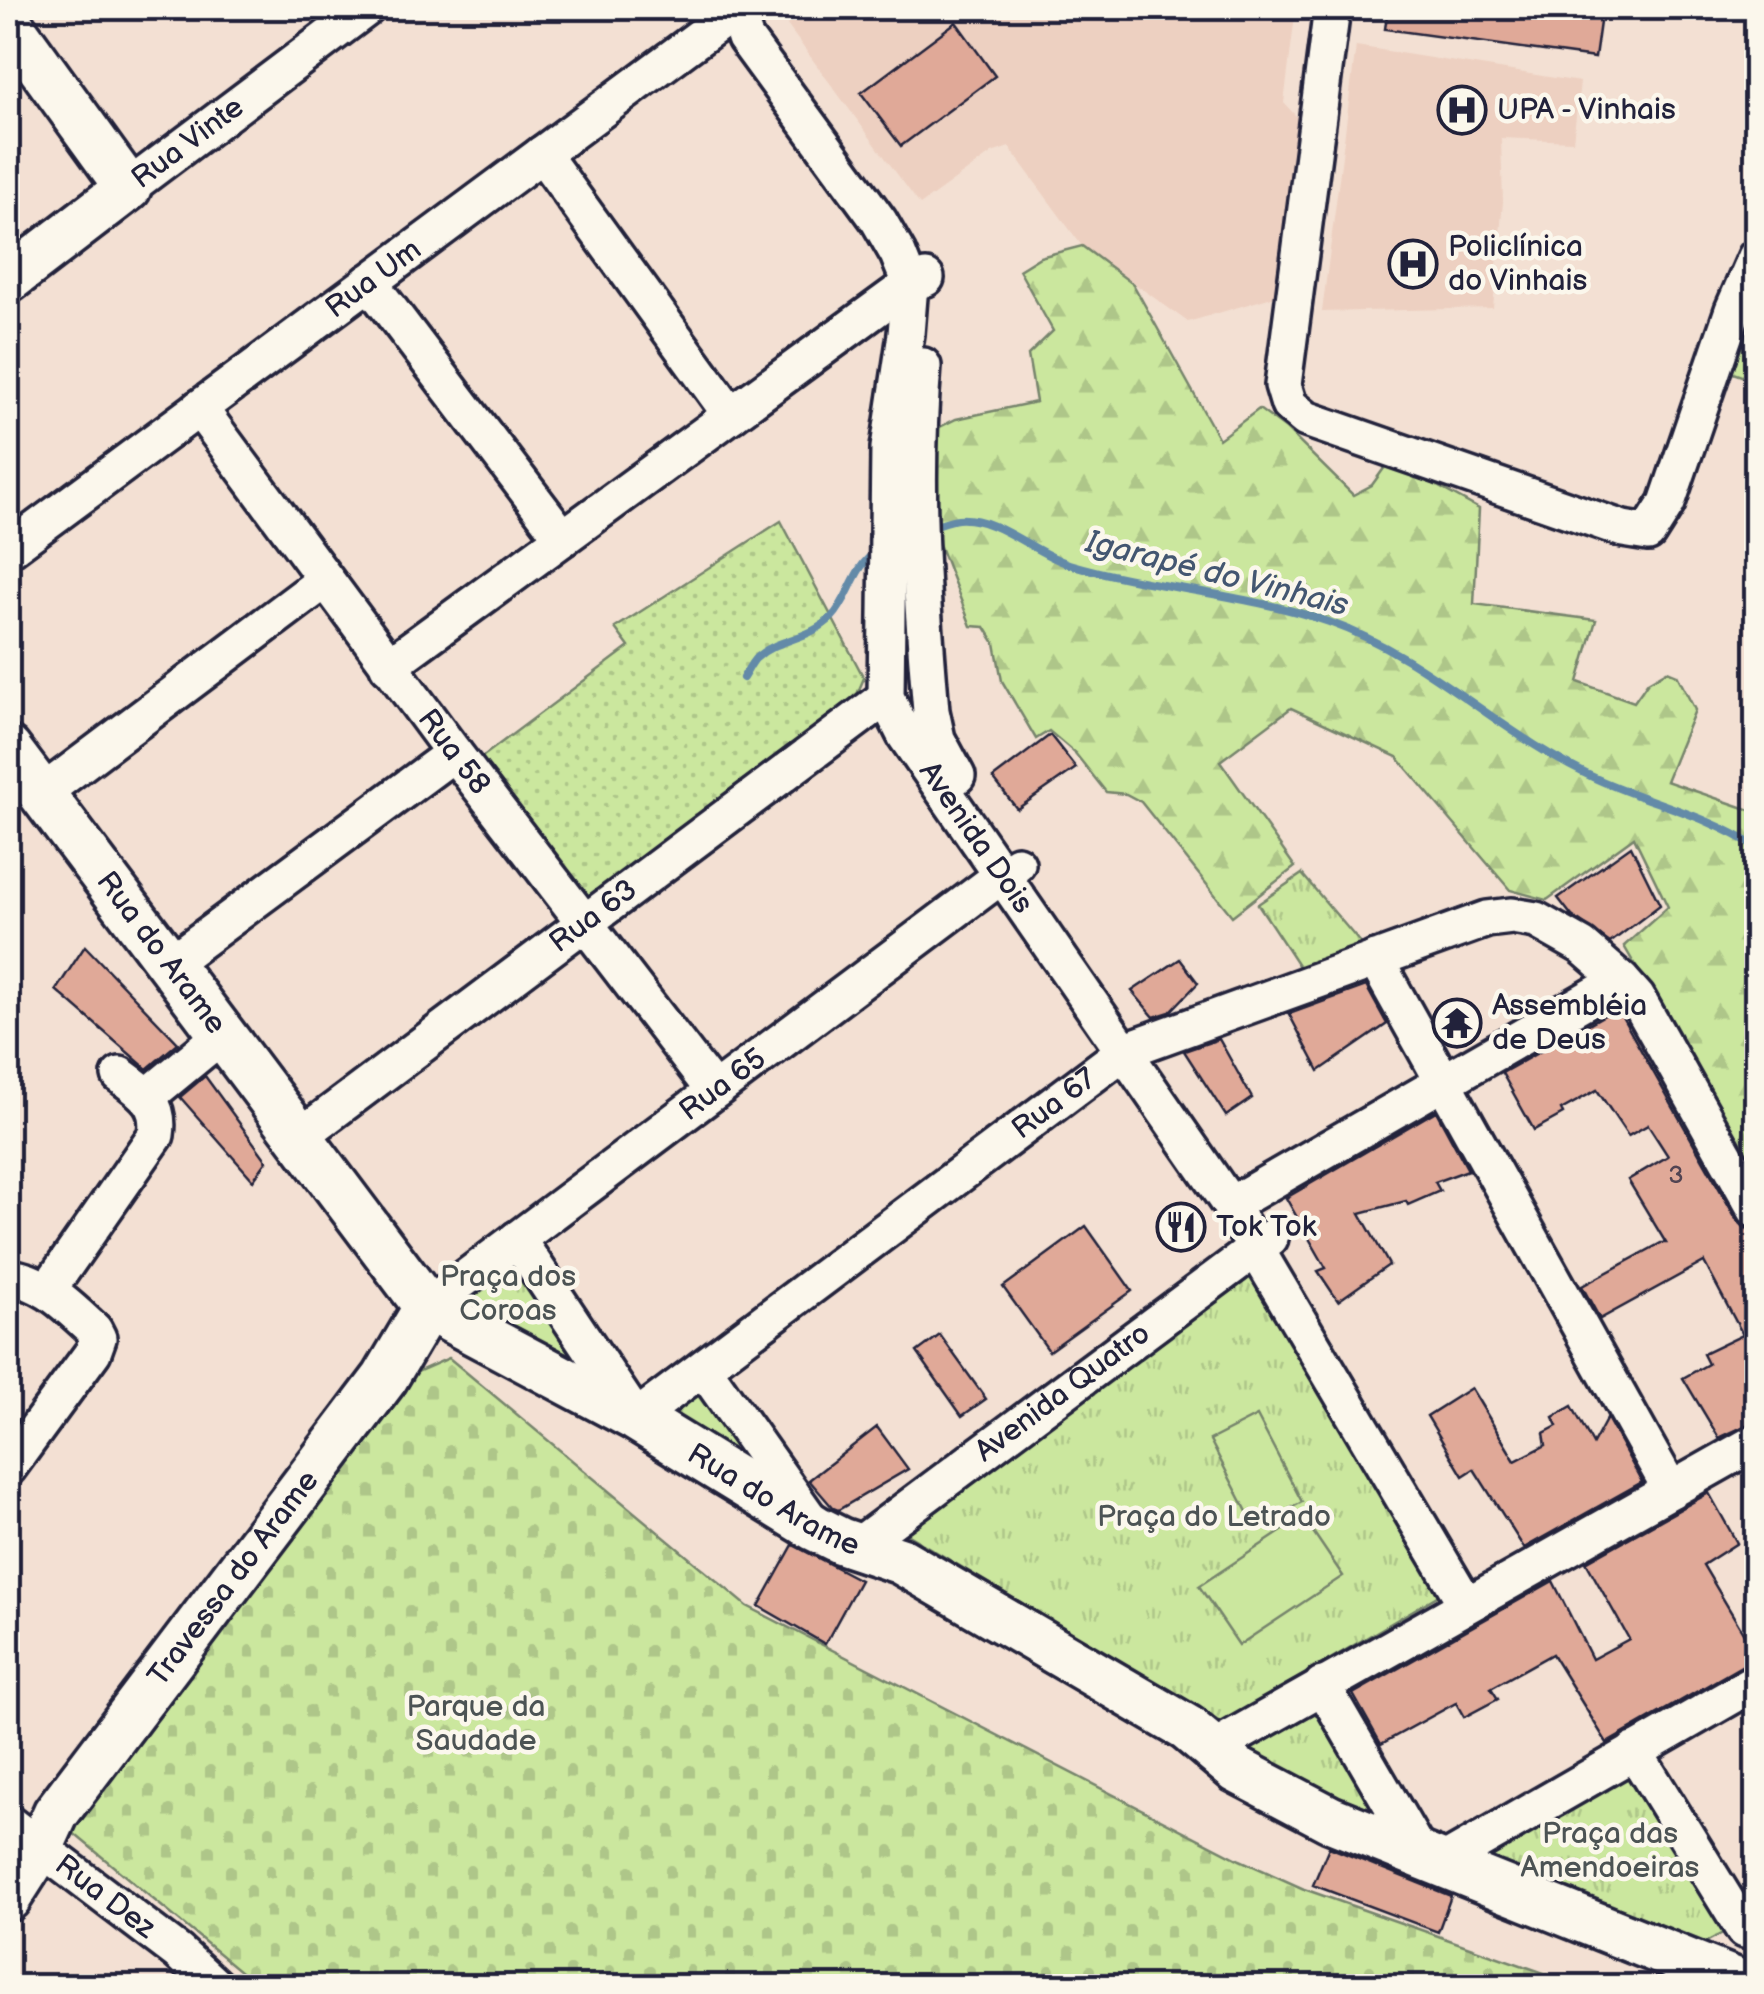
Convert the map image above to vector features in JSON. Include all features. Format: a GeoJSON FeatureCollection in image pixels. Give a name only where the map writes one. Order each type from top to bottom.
{"type":"FeatureCollection","features":[{"type":"Feature","properties":{"kind":"main road"},"geometry":{"type":"LineString","coordinates":[[8,22],[128,188]]}},
{"type":"Feature","properties":{"kind":"main road","name":"Rua Vinte"},"geometry":{"type":"LineString","coordinates":[[8,280],[128,188]]}},
{"type":"Feature","properties":{"kind":"main road","name":"Rua do Arame"},"geometry":{"type":"LineString","coordinates":[[8,749],[427,1306],[636,1418],[815,1528],[882,1544],[1186,1728],[1237,1770],[1294,1801],[1430,1862],[1748,1986]]}},
{"type":"Feature","properties":{"kind":"main road","name":"Travessa do Arame"},"geometry":{"type":"LineString","coordinates":[[24,1836],[56,1813],[385,1378],[427,1306]]}},
{"type":"Feature","properties":{"kind":"main road"},"geometry":{"type":"LineString","coordinates":[[8,1898],[24,1836]]}},
{"type":"Feature","properties":{"kind":"street","name":"Rua Vinte"},"geometry":{"type":"LineString","coordinates":[[128,188],[367,8]]}},
{"type":"Feature","properties":{"kind":"street","name":"Rua Um"},"geometry":{"type":"LineString","coordinates":[[8,550],[542,154],[758,8]]}},
{"type":"Feature","properties":{"kind":"street","name":"Avenida Dois"},"geometry":{"type":"LineString","coordinates":[[758,8],[741,24],[745,38],[879,221],[918,281],[888,448],[901,516],[902,562],[886,697],[904,735],[1010,869],[1237,1200],[1475,1599]]}},
{"type":"Feature","properties":{"kind":"street"},"geometry":{"type":"LineString","coordinates":[[1332,8],[1283,384],[1289,405],[1306,420],[1623,529],[1648,534],[1668,503],[1733,310],[1756,257]]}},
{"type":"Feature","properties":{"kind":"street"},"geometry":{"type":"LineString","coordinates":[[542,154],[731,414]]}},
{"type":"Feature","properties":{"kind":"street"},"geometry":{"type":"LineString","coordinates":[[388,666],[918,281]]}},
{"type":"Feature","properties":{"kind":"street"},"geometry":{"type":"LineString","coordinates":[[368,282],[563,538]]}},
{"type":"Feature","properties":{"kind":"street","name":"Rua 58"},"geometry":{"type":"LineString","coordinates":[[199,408],[388,666],[714,1091]]}},
{"type":"Feature","properties":{"kind":"street","name":"Avenida Dois"},"geometry":{"type":"LineString","coordinates":[[902,562],[937,739],[1010,869]]}},
{"type":"Feature","properties":{"kind":"street"},"geometry":{"type":"LineString","coordinates":[[41,794],[324,581]]}},
{"type":"Feature","properties":{"kind":"street","name":"Rua 63"},"geometry":{"type":"LineString","coordinates":[[299,1137],[886,697]]}},
{"type":"Feature","properties":{"kind":"street"},"geometry":{"type":"LineString","coordinates":[[168,964],[454,753]]}},
{"type":"Feature","properties":{"kind":"street","name":"Rua 65"},"geometry":{"type":"LineString","coordinates":[[427,1306],[1010,869]]}},
{"type":"Feature","properties":{"kind":"street","name":"Rua 67"},"geometry":{"type":"LineString","coordinates":[[636,1418],[1134,1047],[1487,919],[1512,916],[1536,920],[1582,946],[1621,980]]}},
{"type":"Feature","properties":{"kind":"street"},"geometry":{"type":"LineString","coordinates":[[1374,959],[1670,1490]]}},
{"type":"Feature","properties":{"kind":"street"},"geometry":{"type":"LineString","coordinates":[[1237,1200],[1621,980],[1637,998],[1756,1210]]}},
{"type":"Feature","properties":{"kind":"street"},"geometry":{"type":"LineString","coordinates":[[48,1290],[156,1135],[158,1115],[134,1086],[222,1035]]}},
{"type":"Feature","properties":{"kind":"street"},"geometry":{"type":"LineString","coordinates":[[517,1239],[636,1418]]}},
{"type":"Feature","properties":{"kind":"street","name":"Avenida Quatro"},"geometry":{"type":"LineString","coordinates":[[882,1544],[1263,1244]]}},
{"type":"Feature","properties":{"kind":"street"},"geometry":{"type":"LineString","coordinates":[[8,1277],[34,1282],[48,1290],[94,1330],[97,1344],[8,1468]]}},
{"type":"Feature","properties":{"kind":"street"},"geometry":{"type":"LineString","coordinates":[[702,1368],[815,1528]]}},
{"type":"Feature","properties":{"kind":"street"},"geometry":{"type":"LineString","coordinates":[[1212,1749],[1756,1442]]}},
{"type":"Feature","properties":{"kind":"street"},"geometry":{"type":"LineString","coordinates":[[1322,1685],[1430,1862],[1756,1682]]}},
{"type":"Feature","properties":{"kind":"street"},"geometry":{"type":"LineString","coordinates":[[1634,1751],[1750,1926],[1688,1963]]}},
{"type":"Feature","properties":{"kind":"street","name":"Rua Dez"},"geometry":{"type":"LineString","coordinates":[[24,1836],[178,1952],[215,1986]]}},
{"type":"Feature","properties":{"kind":"shaded area"},"geometry":{"type":"Polygon","coordinates":[[[810,8],[1296,8],[1284,103],[1304,125],[1289,292],[1188,322],[1082,246],[1009,147],[992,153],[920,205],[787,25],[810,8]]]}},
{"type":"Feature","properties":{"kind":"shaded area","name":"UPA - Vinhais"},"geometry":{"type":"Polygon","coordinates":[[[1356,46],[1580,82],[1573,141],[1501,138],[1503,202],[1493,308],[1322,312],[1356,46]]]}},
{"type":"Feature","properties":{"kind":"green space"},"geometry":{"type":"Polygon","coordinates":[[[1082,246],[1133,284],[1219,439],[1259,409],[1286,429],[1353,495],[1372,485],[1390,460],[1479,509],[1474,604],[1596,620],[1578,682],[1634,702],[1648,682],[1667,671],[1677,675],[1695,710],[1666,781],[1756,812],[1756,1176],[1624,946],[1668,907],[1634,837],[1547,900],[1510,890],[1397,757],[1291,708],[1220,761],[1295,867],[1232,916],[1141,802],[1126,794],[1106,792],[1075,753],[1049,731],[1036,739],[1002,681],[995,643],[985,627],[971,626],[939,544],[932,482],[936,429],[956,419],[1036,402],[1028,355],[1053,331],[1019,270],[1040,257],[1082,246]]]}},
{"type":"Feature","properties":{"kind":"green space"},"geometry":{"type":"Polygon","coordinates":[[[1756,288],[1756,381],[1727,371],[1756,288]]]}},
{"type":"Feature","properties":{"kind":"green space"},"geometry":{"type":"Polygon","coordinates":[[[781,521],[864,678],[852,706],[596,898],[576,895],[474,763],[629,647],[615,628],[781,521]]]}},
{"type":"Feature","properties":{"kind":"green space"},"geometry":{"type":"Polygon","coordinates":[[[1302,874],[1368,952],[1302,971],[1258,904],[1302,874]]]}},
{"type":"Feature","properties":{"kind":"green space","name":"Praça dos Coroas"},"geometry":{"type":"Polygon","coordinates":[[[516,1250],[601,1381],[449,1299],[516,1250]]]}},
{"type":"Feature","properties":{"kind":"green space","name":"Praça do Letrado"},"geometry":{"type":"Polygon","coordinates":[[[1265,1266],[1454,1586],[1222,1723],[903,1532],[1265,1266]]]}},
{"type":"Feature","properties":{"kind":"green space","name":"Parque da Saudade"},"geometry":{"type":"Polygon","coordinates":[[[449,1358],[747,1606],[1240,1860],[1304,1889],[1581,1986],[258,1986],[66,1827],[410,1375],[449,1358]]]}},
{"type":"Feature","properties":{"kind":"green space"},"geometry":{"type":"Polygon","coordinates":[[[704,1385],[783,1490],[658,1416],[704,1385]]]}},
{"type":"Feature","properties":{"kind":"green space"},"geometry":{"type":"Polygon","coordinates":[[[1257,1416],[1302,1502],[1255,1527],[1210,1440],[1257,1416]]]}},
{"type":"Feature","properties":{"kind":"green space"},"geometry":{"type":"Polygon","coordinates":[[[1303,1517],[1343,1576],[1239,1645],[1199,1586],[1303,1517]]]}},
{"type":"Feature","properties":{"kind":"green space"},"geometry":{"type":"Polygon","coordinates":[[[1316,1705],[1388,1832],[1229,1752],[1316,1705]]]}},
{"type":"Feature","properties":{"kind":"green space","name":"Praça das Amendoeiras"},"geometry":{"type":"Polygon","coordinates":[[[1632,1764],[1732,1928],[1687,1952],[1468,1862],[1632,1764]]]}},
{"type":"Feature","properties":{"kind":"building"},"geometry":{"type":"Polygon","coordinates":[[[1388,8],[1602,8],[1595,58],[1385,29],[1388,8]]]}},
{"type":"Feature","properties":{"kind":"building"},"geometry":{"type":"Polygon","coordinates":[[[956,22],[995,76],[901,146],[861,93],[956,22]]]}},
{"type":"Feature","properties":{"kind":"building"},"geometry":{"type":"Polygon","coordinates":[[[1050,735],[1076,768],[1017,809],[993,778],[1050,735]]]}},
{"type":"Feature","properties":{"kind":"building"},"geometry":{"type":"Polygon","coordinates":[[[1631,846],[1660,905],[1610,943],[1572,916],[1558,898],[1631,846]]]}},
{"type":"Feature","properties":{"kind":"building"},"geometry":{"type":"Polygon","coordinates":[[[85,946],[178,1043],[147,1069],[56,990],[85,946]]]}},
{"type":"Feature","properties":{"kind":"building"},"geometry":{"type":"Polygon","coordinates":[[[1180,959],[1198,983],[1170,1012],[1154,1017],[1132,991],[1180,959]]]}},
{"type":"Feature","properties":{"kind":"building"},"geometry":{"type":"Polygon","coordinates":[[[1366,986],[1387,1024],[1319,1071],[1289,1014],[1366,986]]]}},
{"type":"Feature","properties":{"kind":"building"},"geometry":{"type":"Polygon","coordinates":[[[1617,1008],[1737,1220],[1746,1229],[1756,1231],[1756,1421],[1719,1438],[1683,1378],[1708,1364],[1703,1354],[1743,1335],[1704,1262],[1600,1319],[1582,1286],[1666,1243],[1628,1180],[1668,1156],[1648,1125],[1628,1136],[1597,1090],[1534,1130],[1502,1073],[1617,1008]]]}},
{"type":"Feature","properties":{"kind":"building"},"geometry":{"type":"Polygon","coordinates":[[[1219,1039],[1252,1098],[1226,1116],[1184,1051],[1219,1039]]]}},
{"type":"Feature","properties":{"kind":"building"},"geometry":{"type":"Polygon","coordinates":[[[205,1076],[267,1161],[253,1180],[180,1097],[205,1076]]]}},
{"type":"Feature","properties":{"kind":"building"},"geometry":{"type":"Polygon","coordinates":[[[1436,1111],[1468,1170],[1435,1182],[1440,1191],[1408,1205],[1406,1201],[1360,1213],[1389,1265],[1338,1301],[1318,1271],[1326,1268],[1286,1198],[1436,1111]]]}},
{"type":"Feature","properties":{"kind":"building"},"geometry":{"type":"Polygon","coordinates":[[[1086,1226],[1132,1291],[1049,1351],[1003,1287],[1086,1226]]]}},
{"type":"Feature","properties":{"kind":"building"},"geometry":{"type":"Polygon","coordinates":[[[940,1335],[986,1399],[962,1416],[917,1352],[940,1335]]]}},
{"type":"Feature","properties":{"kind":"building"},"geometry":{"type":"Polygon","coordinates":[[[1471,1388],[1515,1461],[1546,1445],[1544,1433],[1557,1426],[1553,1417],[1572,1406],[1593,1444],[1607,1418],[1642,1482],[1524,1548],[1474,1469],[1463,1476],[1427,1416],[1471,1388]]]}},
{"type":"Feature","properties":{"kind":"building"},"geometry":{"type":"Polygon","coordinates":[[[877,1427],[908,1469],[838,1510],[833,1508],[809,1480],[877,1427]]]}},
{"type":"Feature","properties":{"kind":"building"},"geometry":{"type":"Polygon","coordinates":[[[1709,1493],[1737,1543],[1703,1565],[1756,1654],[1756,1661],[1607,1743],[1552,1654],[1491,1688],[1498,1699],[1464,1717],[1456,1703],[1381,1744],[1353,1694],[1553,1581],[1592,1659],[1629,1639],[1586,1562],[1709,1493]]]}},
{"type":"Feature","properties":{"kind":"building"},"geometry":{"type":"Polygon","coordinates":[[[793,1545],[860,1580],[825,1644],[759,1606],[793,1545]]]}},
{"type":"Feature","properties":{"kind":"building"},"geometry":{"type":"Polygon","coordinates":[[[1329,1847],[1451,1896],[1438,1932],[1313,1885],[1329,1847]]]}},
{"type":"Feature","properties":{"kind":"waterway","name":"Igarapé do Vinhais"},"geometry":{"type":"LineString","coordinates":[[929,527],[954,520],[987,523],[1069,564],[1265,604],[1329,622],[1400,655],[1562,761],[1617,788],[1718,826],[1756,847]]}},
{"type":"Feature","properties":{"kind":"waterway","name":"Igarapé do Vinhais"},"geometry":{"type":"LineString","coordinates":[[743,678],[764,651],[813,631],[832,617],[862,566],[876,552]]}},
{"type":"Feature","properties":{"kind":"place","name":"UPA - Vinhais"},"geometry":{"type":"Point","coordinates":[1462,110]}},
{"type":"Feature","properties":{"kind":"place","name":"Policlínica do Vinhais"},"geometry":{"type":"Point","coordinates":[1413,264]}},
{"type":"Feature","properties":{"kind":"place","name":"Assembléia de Deus"},"geometry":{"type":"Point","coordinates":[1457,1023]}},
{"type":"Feature","properties":{"kind":"place","name":"Tok Tok"},"geometry":{"type":"Point","coordinates":[1181,1227]}}]}
